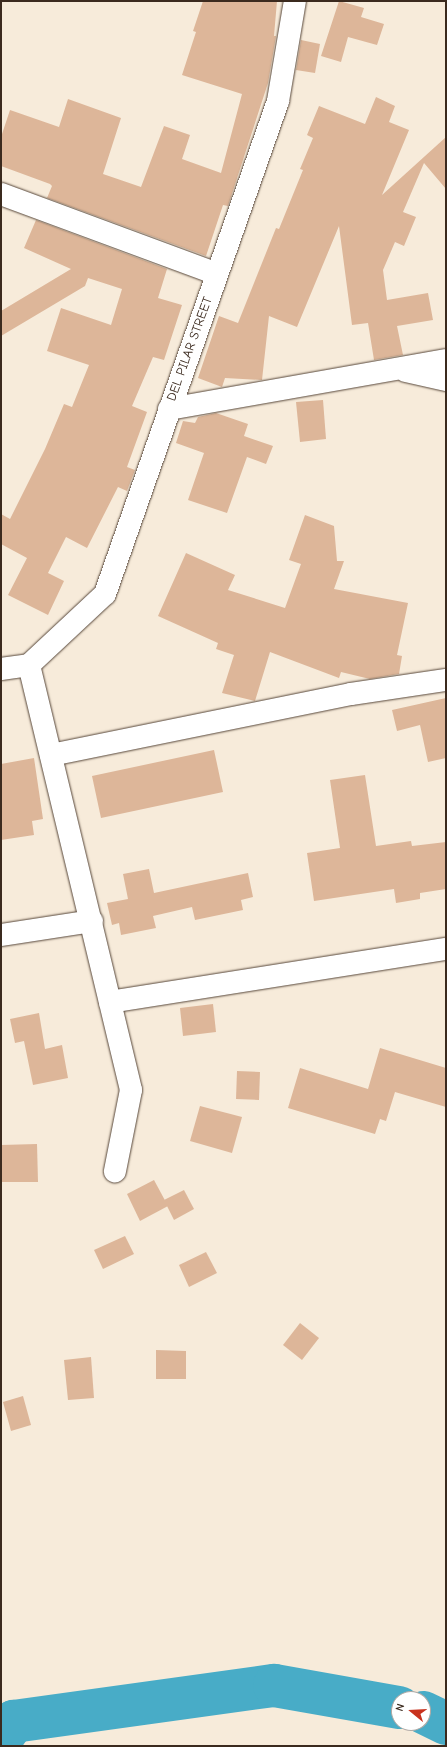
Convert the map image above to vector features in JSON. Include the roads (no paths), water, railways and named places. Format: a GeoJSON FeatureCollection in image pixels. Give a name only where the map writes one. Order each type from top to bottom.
{"type":"FeatureCollection","features":[{"type":"Feature","properties":{"kind":"street","name":"DEL PILAR STREET"},"geometry":{"type":"LineString","coordinates":[[29,665],[105,594],[278,101],[295,1]]}},
{"type":"Feature","properties":{"kind":"street"},"geometry":{"type":"LineString","coordinates":[[1,194],[217,274]]}},
{"type":"Feature","properties":{"kind":"street"},"geometry":{"type":"LineString","coordinates":[[169,409],[446,360]]}},
{"type":"Feature","properties":{"kind":"street"},"geometry":{"type":"LineString","coordinates":[[397,369],[446,380]]}},
{"type":"Feature","properties":{"kind":"street"},"geometry":{"type":"LineString","coordinates":[[1,669],[29,665],[92,921],[131,1090],[115,1171]]}},
{"type":"Feature","properties":{"kind":"street"},"geometry":{"type":"LineString","coordinates":[[51,755],[351,694],[446,680]]}},
{"type":"Feature","properties":{"kind":"street"},"geometry":{"type":"LineString","coordinates":[[1,935],[92,921]]}},
{"type":"Feature","properties":{"kind":"street"},"geometry":{"type":"LineString","coordinates":[[110,1002],[446,949]]}},
{"type":"Feature","properties":{"kind":"waterway"},"geometry":{"type":"LineString","coordinates":[[1,1738],[13,1721],[274,1685],[391,1706]]}},
{"type":"Feature","properties":{"kind":"waterway"},"geometry":{"type":"LineString","coordinates":[[431,1716],[446,1723]]}}]}
